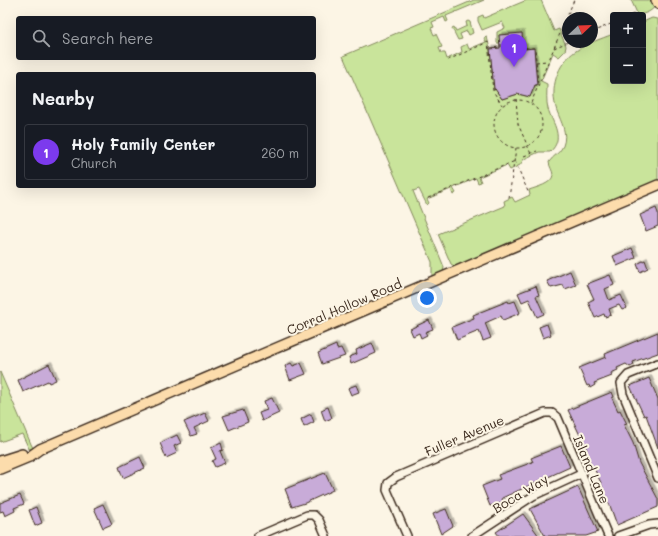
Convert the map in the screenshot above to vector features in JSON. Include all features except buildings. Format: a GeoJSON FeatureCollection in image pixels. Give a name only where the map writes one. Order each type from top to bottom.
{"type":"FeatureCollection","features":[{"type":"Feature","properties":{"kind":"main road"},"geometry":{"type":"LineString","coordinates":[[656,0],[658,4]]}},
{"type":"Feature","properties":{"kind":"main road","name":"Corral Hollow Road"},"geometry":{"type":"LineString","coordinates":[[0,469],[29,457],[40,450],[658,185]]}},
{"type":"Feature","properties":{"kind":"main road","name":"Corral Hollow Road"},"geometry":{"type":"LineString","coordinates":[[0,461],[28,452],[40,450]]}},
{"type":"Feature","properties":{"kind":"street"},"geometry":{"type":"LineString","coordinates":[[658,363],[628,375],[621,383],[623,394],[658,478]]}},
{"type":"Feature","properties":{"kind":"street","name":"Fuller Avenue"},"geometry":{"type":"LineString","coordinates":[[407,536],[387,490],[388,483],[396,477],[545,413],[552,413]]}},
{"type":"Feature","properties":{"kind":"street","name":"Island Lane"},"geometry":{"type":"LineString","coordinates":[[552,413],[558,418],[608,536]]}},
{"type":"Feature","properties":{"kind":"street","name":"Boca Way"},"geometry":{"type":"LineString","coordinates":[[472,536],[533,496],[581,474]]}},
{"type":"Feature","properties":{"kind":"street"},"geometry":{"type":"LineString","coordinates":[[258,536],[307,515],[314,515],[319,520],[326,536]]}},
{"type":"Feature","properties":{"kind":"street"},"geometry":{"type":"LineString","coordinates":[[618,536],[642,527],[658,524]]}},
{"type":"Feature","properties":{"kind":"path"},"geometry":{"type":"LineString","coordinates":[[531,103],[574,0]]}},
{"type":"Feature","properties":{"kind":"path"},"geometry":{"type":"LineString","coordinates":[[598,29],[610,24]]}},
{"type":"Feature","properties":{"kind":"path"},"geometry":{"type":"LineString","coordinates":[[448,60],[488,42],[493,90],[502,105]]}},
{"type":"Feature","properties":{"kind":"path"},"geometry":{"type":"LineString","coordinates":[[523,42],[526,48],[534,48],[538,86]]}},
{"type":"Feature","properties":{"kind":"path"},"geometry":{"type":"LineString","coordinates":[[489,48],[501,47],[501,43]]}},
{"type":"Feature","properties":{"kind":"path"},"geometry":{"type":"LineString","coordinates":[[554,48],[562,45]]}},
{"type":"Feature","properties":{"kind":"path"},"geometry":{"type":"LineString","coordinates":[[536,62],[548,61]]}},
{"type":"Feature","properties":{"kind":"path"},"geometry":{"type":"LineString","coordinates":[[493,90],[498,89]]}},
{"type":"Feature","properties":{"kind":"path"},"geometry":{"type":"LineString","coordinates":[[516,99],[518,124],[531,154]]}},
{"type":"Feature","properties":{"kind":"path"},"geometry":{"type":"LineString","coordinates":[[516,99],[531,103],[538,109],[542,125],[537,139],[528,146],[516,148],[502,142],[494,128],[496,113],[502,105],[516,99]]}},
{"type":"Feature","properties":{"kind":"path"},"geometry":{"type":"LineString","coordinates":[[509,198],[516,148]]}},
{"type":"Feature","properties":{"kind":"path"},"geometry":{"type":"LineString","coordinates":[[524,156],[537,151]]}},
{"type":"Feature","properties":{"kind":"path"},"geometry":{"type":"LineString","coordinates":[[515,161],[529,194]]}},
{"type":"Feature","properties":{"kind":"path"},"geometry":{"type":"LineString","coordinates":[[428,198],[515,161]]}},
{"type":"Feature","properties":{"kind":"green space"},"geometry":{"type":"Polygon","coordinates":[[[474,0],[484,0],[446,16],[448,21],[446,22],[444,17],[432,22],[434,27],[431,28],[434,35],[436,34],[442,47],[439,48],[441,53],[445,53],[447,59],[462,52],[461,47],[467,44],[469,49],[486,42],[484,38],[487,37],[490,49],[494,89],[499,89],[497,92],[502,99],[518,94],[530,97],[531,86],[537,85],[525,46],[521,47],[522,33],[499,35],[500,43],[497,43],[497,32],[505,28],[502,22],[482,30],[478,17],[483,15],[484,18],[527,0],[541,0],[554,31],[559,29],[562,36],[562,48],[566,48],[565,51],[559,57],[553,53],[541,81],[547,84],[547,106],[555,126],[557,136],[557,141],[550,152],[539,152],[524,159],[520,165],[510,170],[507,165],[479,177],[481,182],[478,183],[476,178],[453,188],[456,193],[453,195],[451,189],[427,199],[429,203],[427,205],[419,189],[413,191],[444,267],[443,273],[432,278],[432,262],[343,56],[474,0]]]}},
{"type":"Feature","properties":{"kind":"green space"},"geometry":{"type":"Polygon","coordinates":[[[631,0],[653,0],[655,6],[651,10],[646,13],[637,12],[631,0]]]}},
{"type":"Feature","properties":{"kind":"green space"},"geometry":{"type":"Polygon","coordinates":[[[652,18],[658,19],[658,181],[457,268],[451,264],[438,234],[505,206],[504,201],[512,197],[515,202],[530,195],[529,190],[544,185],[552,178],[553,173],[549,162],[560,151],[565,137],[555,103],[554,86],[560,69],[569,56],[580,48],[598,48],[598,40],[610,35],[610,84],[646,84],[646,21],[652,18]]]}},
{"type":"Feature","properties":{"kind":"green space"},"geometry":{"type":"Polygon","coordinates":[[[466,22],[470,22],[473,33],[469,35],[467,31],[460,34],[462,39],[458,40],[452,28],[454,27],[456,31],[467,26],[466,22]]]}},
{"type":"Feature","properties":{"kind":"green space"},"geometry":{"type":"Polygon","coordinates":[[[0,372],[33,448],[29,449],[22,434],[0,442],[0,372]]]}},
{"type":"Feature","properties":{"kind":"place","name":"Holy Family Center"},"geometry":{"type":"Point","coordinates":[514,67]}}]}
